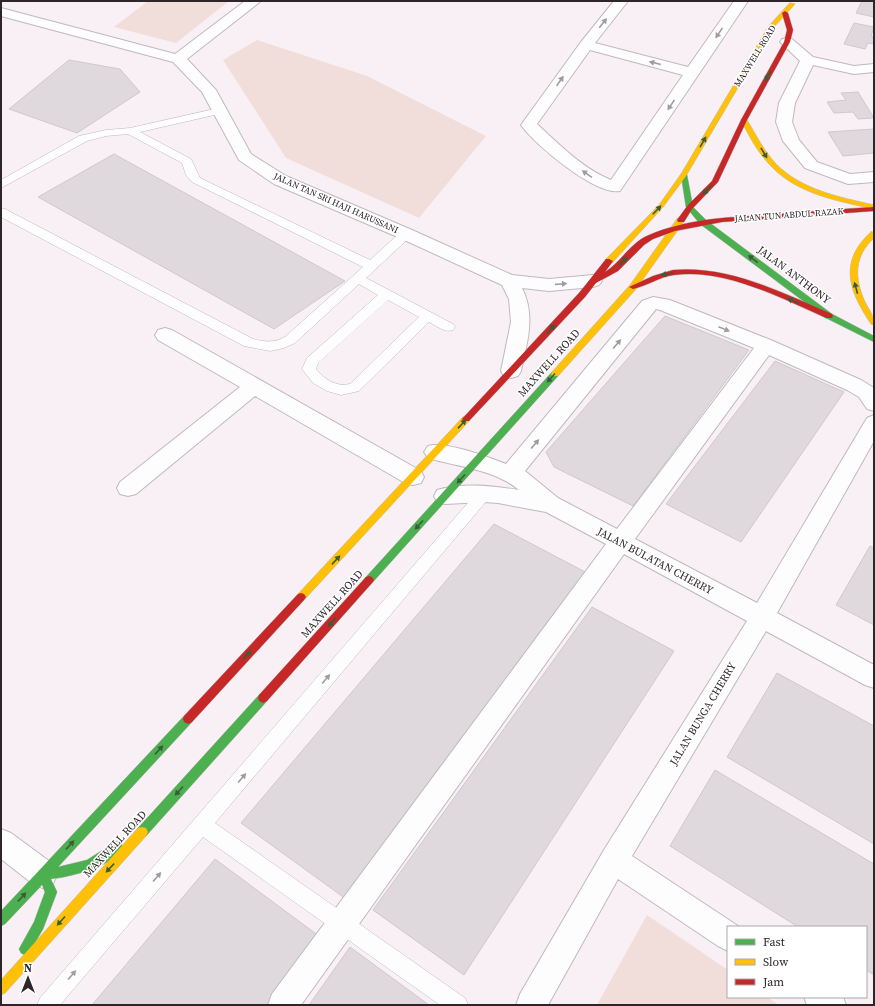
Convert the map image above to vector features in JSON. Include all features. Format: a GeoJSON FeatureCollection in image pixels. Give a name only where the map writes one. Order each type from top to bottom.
{"type":"FeatureCollection","features":[{"type":"Feature","properties":{"kind":"main road"},"geometry":{"type":"LineString","coordinates":[[785,13],[794,1]]}},
{"type":"Feature","properties":{"kind":"main road","name":"MAXWELL ROAD"},"geometry":{"type":"LineString","coordinates":[[1,920],[582,295],[618,250],[661,206],[684,175],[771,27],[785,13],[790,30],[787,42],[744,120],[714,182],[690,208],[633,287],[1,989]]}},
{"type":"Feature","properties":{"kind":"main road"},"geometry":{"type":"LineString","coordinates":[[744,120],[768,160],[795,183],[818,195],[874,208]]}},
{"type":"Feature","properties":{"kind":"main road"},"geometry":{"type":"LineString","coordinates":[[684,175],[690,208]]}},
{"type":"Feature","properties":{"kind":"main road","name":"JALAN ANTHONY"},"geometry":{"type":"LineString","coordinates":[[690,208],[703,222],[829,316],[874,339]]}},
{"type":"Feature","properties":{"kind":"main road","name":"JALAN TUN ABDUL RAZAK"},"geometry":{"type":"LineString","coordinates":[[703,222],[874,208]]}},
{"type":"Feature","properties":{"kind":"main road","name":"MAXWELL ROAD"},"geometry":{"type":"LineString","coordinates":[[593,281],[615,269],[641,243],[661,233],[703,222]]}},
{"type":"Feature","properties":{"kind":"main road"},"geometry":{"type":"LineString","coordinates":[[874,234],[859,248],[853,267],[854,288],[864,309],[874,322]]}},
{"type":"Feature","properties":{"kind":"main road"},"geometry":{"type":"LineString","coordinates":[[633,287],[662,274],[687,272],[710,274],[756,286],[829,316]]}},
{"type":"Feature","properties":{"kind":"main road"},"geometry":{"type":"LineString","coordinates":[[1,979],[20,957],[39,925],[52,892],[43,874],[72,872],[98,862],[116,847],[217,737],[256,706]]}},
{"type":"Feature","properties":{"kind":"street"},"geometry":{"type":"LineString","coordinates":[[1,12],[178,59],[254,1]]}},
{"type":"Feature","properties":{"kind":"street"},"geometry":{"type":"LineString","coordinates":[[621,1],[586,45],[529,125],[566,159],[598,182],[614,187],[741,1]]}},
{"type":"Feature","properties":{"kind":"street"},"geometry":{"type":"LineString","coordinates":[[787,42],[808,60],[854,70],[874,68]]}},
{"type":"Feature","properties":{"kind":"street"},"geometry":{"type":"LineString","coordinates":[[586,45],[693,73]]}},
{"type":"Feature","properties":{"kind":"street","name":"JALAN TAN SRI HAJI HARUSSANI"},"geometry":{"type":"LineString","coordinates":[[178,59],[208,90],[246,157],[280,180],[406,234],[509,281],[550,285],[593,281]]}},
{"type":"Feature","properties":{"kind":"street"},"geometry":{"type":"LineString","coordinates":[[808,60],[788,103],[784,122],[791,142],[811,165],[848,179],[874,177]]}},
{"type":"Feature","properties":{"kind":"street"},"geometry":{"type":"LineString","coordinates":[[509,281],[518,299],[521,322],[511,371]]}},
{"type":"Feature","properties":{"kind":"street"},"geometry":{"type":"LineString","coordinates":[[510,474],[649,305],[653,303],[663,304],[766,346],[854,385],[866,392],[874,404]]}},
{"type":"Feature","properties":{"kind":"street"},"geometry":{"type":"LineString","coordinates":[[165,335],[413,477]]}},
{"type":"Feature","properties":{"kind":"street"},"geometry":{"type":"LineString","coordinates":[[283,1005],[620,542],[766,346]]}},
{"type":"Feature","properties":{"kind":"street"},"geometry":{"type":"LineString","coordinates":[[128,488],[254,386]]}},
{"type":"Feature","properties":{"kind":"street","name":"JALAN BUNGA CHERRY"},"geometry":{"type":"LineString","coordinates":[[531,1005],[614,860],[871,434]]}},
{"type":"Feature","properties":{"kind":"street","name":"JALAN BULATAN CHERRY"},"geometry":{"type":"LineString","coordinates":[[436,452],[477,461],[519,478],[550,504],[874,678]]}},
{"type":"Feature","properties":{"kind":"street"},"geometry":{"type":"LineString","coordinates":[[445,496],[484,494],[498,495],[550,504]]}},
{"type":"Feature","properties":{"kind":"street"},"geometry":{"type":"LineString","coordinates":[[1,842],[43,874]]}},
{"type":"Feature","properties":{"kind":"street"},"geometry":{"type":"LineString","coordinates":[[614,860],[727,935]]}},
{"type":"Feature","properties":{"kind":"street"},"geometry":{"type":"LineString","coordinates":[[820,998],[831,1005]]}},
{"type":"Feature","properties":{"kind":"lane"},"geometry":{"type":"LineString","coordinates":[[1,185],[83,138],[106,133],[130,131],[219,111]]}},
{"type":"Feature","properties":{"kind":"lane"},"geometry":{"type":"LineString","coordinates":[[130,131],[187,161],[196,180],[371,266]]}},
{"type":"Feature","properties":{"kind":"lane"},"geometry":{"type":"LineString","coordinates":[[1,212],[249,343],[268,348],[279,346],[290,340],[406,234]]}},
{"type":"Feature","properties":{"kind":"lane"},"geometry":{"type":"LineString","coordinates":[[357,278],[448,326]]}},
{"type":"Feature","properties":{"kind":"lane"},"geometry":{"type":"LineString","coordinates":[[387,294],[312,361],[309,369],[313,376],[334,388],[341,390],[354,388],[428,316]]}},
{"type":"Feature","properties":{"kind":"lane"},"geometry":{"type":"LineString","coordinates":[[47,1005],[484,494]]}},
{"type":"Feature","properties":{"kind":"lane"},"geometry":{"type":"LineString","coordinates":[[202,825],[458,1005]]}},
{"type":"Feature","properties":{"kind":"shaded area"},"geometry":{"type":"Polygon","coordinates":[[[148,1],[229,1],[176,43],[114,27],[148,1]]]}},
{"type":"Feature","properties":{"kind":"shaded area"},"geometry":{"type":"Polygon","coordinates":[[[257,40],[367,76],[486,136],[419,218],[286,158],[223,60],[257,40]]]}},
{"type":"Feature","properties":{"kind":"shaded area"},"geometry":{"type":"Polygon","coordinates":[[[647,915],[727,969],[727,998],[768,998],[779,1005],[597,1005],[647,915]]]}},
{"type":"Feature","properties":{"kind":"building"},"geometry":{"type":"Polygon","coordinates":[[[862,1],[874,1],[874,17],[856,13],[862,1]]]}},
{"type":"Feature","properties":{"kind":"building"},"geometry":{"type":"Polygon","coordinates":[[[854,23],[874,27],[871,36],[874,37],[874,44],[868,43],[865,49],[844,44],[854,23]]]}},
{"type":"Feature","properties":{"kind":"building"},"geometry":{"type":"Polygon","coordinates":[[[69,60],[120,69],[140,92],[77,133],[9,109],[69,60]]]}},
{"type":"Feature","properties":{"kind":"building"},"geometry":{"type":"Polygon","coordinates":[[[858,92],[874,118],[858,119],[853,112],[834,113],[827,102],[846,100],[841,93],[858,92]]]}},
{"type":"Feature","properties":{"kind":"building"},"geometry":{"type":"Polygon","coordinates":[[[874,129],[874,153],[843,156],[828,132],[874,129]]]}},
{"type":"Feature","properties":{"kind":"building"},"geometry":{"type":"Polygon","coordinates":[[[114,154],[345,281],[274,329],[38,197],[114,154]]]}},
{"type":"Feature","properties":{"kind":"building"},"geometry":{"type":"Polygon","coordinates":[[[665,316],[749,350],[633,506],[554,467],[546,452],[665,316]]]}},
{"type":"Feature","properties":{"kind":"building"},"geometry":{"type":"Polygon","coordinates":[[[775,361],[844,392],[741,542],[666,504],[775,361]]]}},
{"type":"Feature","properties":{"kind":"building"},"geometry":{"type":"Polygon","coordinates":[[[494,524],[589,574],[346,899],[241,823],[494,524]]]}},
{"type":"Feature","properties":{"kind":"building"},"geometry":{"type":"Polygon","coordinates":[[[870,546],[874,548],[874,625],[836,605],[870,546]]]}},
{"type":"Feature","properties":{"kind":"building"},"geometry":{"type":"Polygon","coordinates":[[[592,607],[674,651],[464,975],[373,910],[592,607]]]}},
{"type":"Feature","properties":{"kind":"building"},"geometry":{"type":"Polygon","coordinates":[[[777,673],[874,726],[874,844],[727,757],[777,673]]]}},
{"type":"Feature","properties":{"kind":"building"},"geometry":{"type":"Polygon","coordinates":[[[715,770],[874,864],[874,975],[867,971],[867,926],[796,926],[670,846],[715,770]]]}},
{"type":"Feature","properties":{"kind":"building"},"geometry":{"type":"Polygon","coordinates":[[[215,859],[319,936],[267,1005],[92,1005],[215,859]]]}},
{"type":"Feature","properties":{"kind":"building"},"geometry":{"type":"Polygon","coordinates":[[[350,947],[429,1005],[309,1005],[350,947]]]}},
{"type":"Feature","properties":{"kind":"traffic: fast"},"geometry":{"type":"LineString","coordinates":[[684,175],[690,207],[703,222],[829,316],[874,339]]}},
{"type":"Feature","properties":{"kind":"traffic: fast"},"geometry":{"type":"LineString","coordinates":[[369,580],[555,374]]}},
{"type":"Feature","properties":{"kind":"traffic: fast"},"geometry":{"type":"LineString","coordinates":[[142,832],[263,698]]}},
{"type":"Feature","properties":{"kind":"traffic: fast"},"geometry":{"type":"LineString","coordinates":[[1,920],[188,719]]}},
{"type":"Feature","properties":{"kind":"traffic: fast"},"geometry":{"type":"LineString","coordinates":[[43,874],[64,872],[91,864],[117,847]]}},
{"type":"Feature","properties":{"kind":"traffic: fast"},"geometry":{"type":"LineString","coordinates":[[25,949],[39,925],[51,892],[43,874]]}},
{"type":"Feature","properties":{"kind":"traffic: slow"},"geometry":{"type":"LineString","coordinates":[[609,261],[661,206],[684,175],[771,27],[792,4]]}},
{"type":"Feature","properties":{"kind":"traffic: slow"},"geometry":{"type":"LineString","coordinates":[[744,120],[763,152],[774,165],[798,184],[827,196],[874,207]]}},
{"type":"Feature","properties":{"kind":"traffic: slow"},"geometry":{"type":"LineString","coordinates":[[555,374],[633,287],[681,220]]}},
{"type":"Feature","properties":{"kind":"traffic: slow"},"geometry":{"type":"LineString","coordinates":[[874,234],[864,243],[857,254],[854,265],[854,277],[861,301],[874,322]]}},
{"type":"Feature","properties":{"kind":"traffic: slow"},"geometry":{"type":"LineString","coordinates":[[301,597],[466,419]]}},
{"type":"Feature","properties":{"kind":"traffic: slow"},"geometry":{"type":"LineString","coordinates":[[1,989],[142,832]]}},
{"type":"Feature","properties":{"kind":"traffic: jam"},"geometry":{"type":"LineString","coordinates":[[681,220],[690,207],[715,182],[744,120],[787,42],[790,30],[785,13]]}},
{"type":"Feature","properties":{"kind":"traffic: jam"},"geometry":{"type":"LineString","coordinates":[[593,281],[615,269],[641,243],[650,237],[674,229],[722,220],[874,209]]}},
{"type":"Feature","properties":{"kind":"traffic: jam"},"geometry":{"type":"LineString","coordinates":[[466,419],[582,295],[609,261]]}},
{"type":"Feature","properties":{"kind":"traffic: jam"},"geometry":{"type":"LineString","coordinates":[[633,287],[667,274],[698,272],[736,279],[776,293],[829,316]]}},
{"type":"Feature","properties":{"kind":"traffic: jam"},"geometry":{"type":"LineString","coordinates":[[263,698],[369,580]]}},
{"type":"Feature","properties":{"kind":"traffic: jam"},"geometry":{"type":"LineString","coordinates":[[188,719],[301,597]]}}]}
